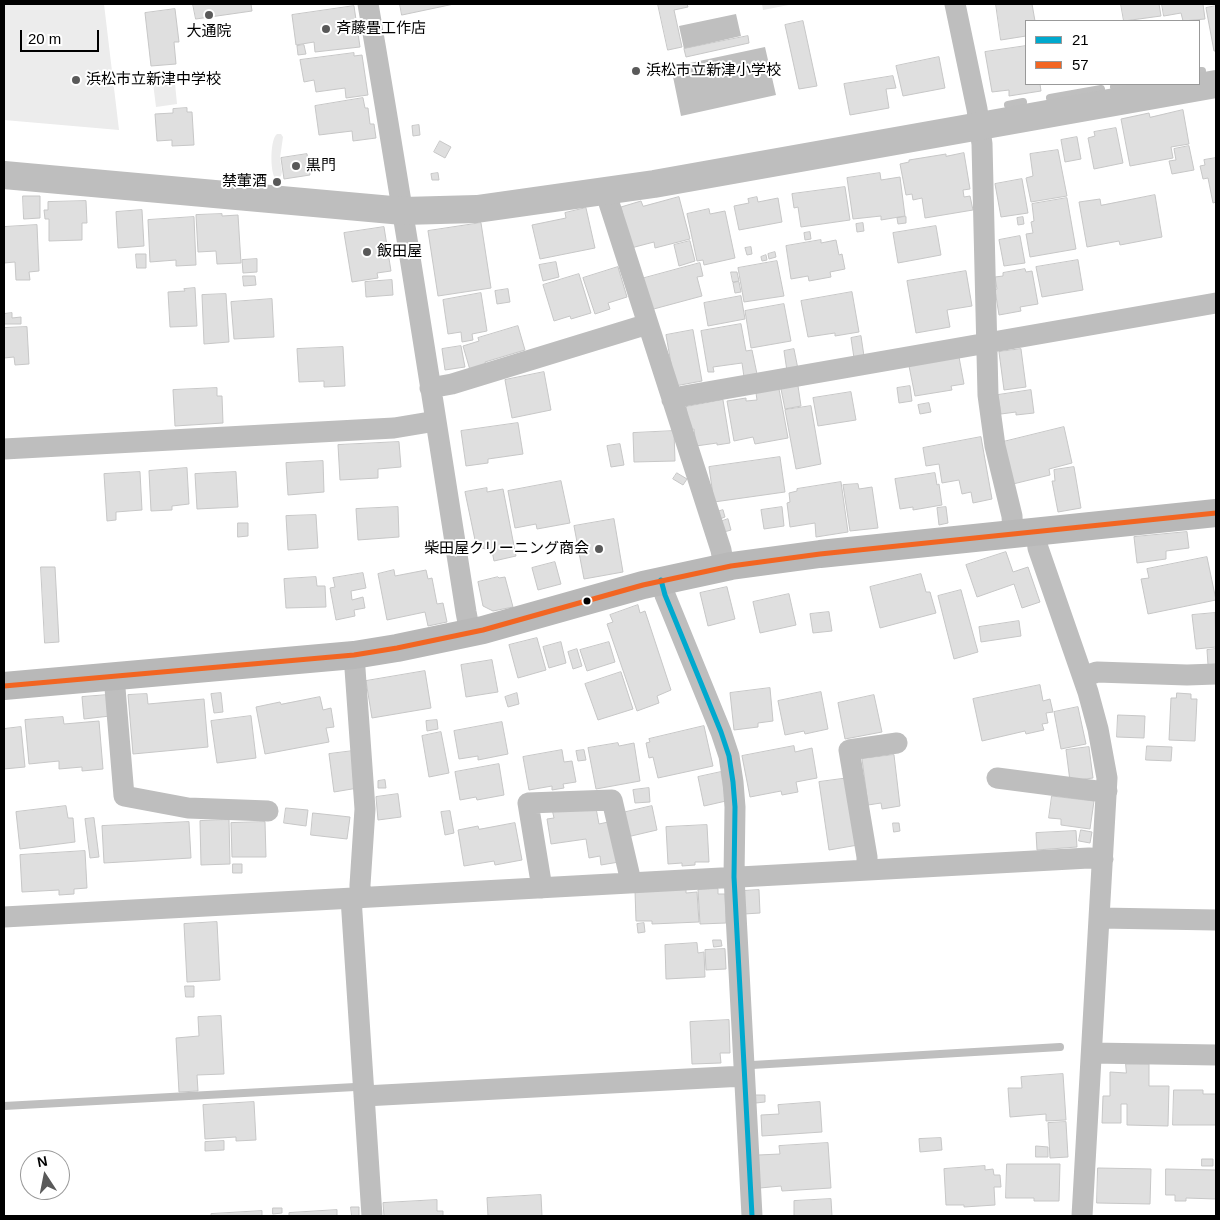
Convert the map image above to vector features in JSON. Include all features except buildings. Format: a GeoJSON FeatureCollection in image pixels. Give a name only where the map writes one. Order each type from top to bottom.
{"type":"FeatureCollection","features":[{"type":"Feature","properties":{"kind":"main road"},"geometry":{"type":"LineString","coordinates":[[4,686],[354,655],[470,633],[661,580],[784,558],[1216,514]]}},
{"type":"Feature","properties":{"kind":"street"},"geometry":{"type":"LineString","coordinates":[[368,4],[470,633]]}},
{"type":"Feature","properties":{"kind":"street"},"geometry":{"type":"LineString","coordinates":[[955,4],[982,144],[990,421],[1012,516],[1038,548],[1083,677],[1105,760],[1107,791],[1082,1216]]}},
{"type":"Feature","properties":{"kind":"street"},"geometry":{"type":"LineString","coordinates":[[4,175],[403,211],[477,209],[664,182],[1216,84]]}},
{"type":"Feature","properties":{"kind":"street"},"geometry":{"type":"LineString","coordinates":[[607,190],[609,203],[721,550],[724,568]]}},
{"type":"Feature","properties":{"kind":"street"},"geometry":{"type":"LineString","coordinates":[[672,400],[684,396],[1216,302]]}},
{"type":"Feature","properties":{"kind":"street"},"geometry":{"type":"LineString","coordinates":[[430,388],[452,384],[648,324]]}},
{"type":"Feature","properties":{"kind":"street"},"geometry":{"type":"LineString","coordinates":[[4,448],[394,428],[436,421]]}},
{"type":"Feature","properties":{"kind":"street"},"geometry":{"type":"LineString","coordinates":[[661,580],[665,596],[721,732],[729,756],[733,782],[735,807],[734,878],[752,1216]]}},
{"type":"Feature","properties":{"kind":"street"},"geometry":{"type":"LineString","coordinates":[[354,655],[365,809],[360,885],[356,898],[364,1096],[372,1216]]}},
{"type":"Feature","properties":{"kind":"street"},"geometry":{"type":"LineString","coordinates":[[1083,677],[1097,672],[1216,674]]}},
{"type":"Feature","properties":{"kind":"street"},"geometry":{"type":"LineString","coordinates":[[114,676],[124,796],[195,808],[268,811]]}},
{"type":"Feature","properties":{"kind":"street"},"geometry":{"type":"LineString","coordinates":[[867,870],[849,750],[897,743]]}},
{"type":"Feature","properties":{"kind":"street"},"geometry":{"type":"LineString","coordinates":[[996,778],[1107,791]]}},
{"type":"Feature","properties":{"kind":"street"},"geometry":{"type":"LineString","coordinates":[[542,888],[528,803],[612,800],[629,873],[629,883]]}},
{"type":"Feature","properties":{"kind":"street"},"geometry":{"type":"LineString","coordinates":[[4,917],[1089,858],[1103,859]]}},
{"type":"Feature","properties":{"kind":"street"},"geometry":{"type":"LineString","coordinates":[[1100,918],[1216,920]]}},
{"type":"Feature","properties":{"kind":"street"},"geometry":{"type":"LineString","coordinates":[[1092,1054],[1216,1055]]}},
{"type":"Feature","properties":{"kind":"street"},"geometry":{"type":"LineString","coordinates":[[364,1096],[744,1076]]}},
{"type":"Feature","properties":{"kind":"shaded area"},"geometry":{"type":"Polygon","coordinates":[[[4,4],[104,4],[119,130],[4,120],[4,4]]]}},
{"type":"Feature","properties":{"kind":"shaded area"},"geometry":{"type":"Polygon","coordinates":[[[762,4],[794,4],[763,10],[762,4]]]}},
{"type":"Feature","properties":{"kind":"shaded area"},"geometry":{"type":"Polygon","coordinates":[[[736,14],[741,36],[684,49],[679,26],[736,14]]]}},
{"type":"Feature","properties":{"kind":"shaded area"},"geometry":{"type":"Polygon","coordinates":[[[765,47],[776,95],[681,116],[671,67],[765,47]]]}},
{"type":"Feature","properties":{"kind":"shaded area"},"geometry":{"type":"Polygon","coordinates":[[[174,73],[177,104],[156,107],[152,75],[174,73]]]}},
{"type":"Feature","properties":{"kind":"shaded area"},"geometry":{"type":"Polygon","coordinates":[[[277,134],[281,134],[283,137],[280,158],[282,172],[281,176],[275,178],[272,169],[272,155],[273,142],[277,134]]]}},
{"type":"Feature","properties":{"kind":"waterway"},"geometry":{"type":"LineString","coordinates":[[1114,87],[1125,85]]}},
{"type":"Feature","properties":{"kind":"waterway"},"geometry":{"type":"LineString","coordinates":[[1050,98],[1101,89]]}},
{"type":"Feature","properties":{"kind":"waterway"},"geometry":{"type":"LineString","coordinates":[[1008,105],[1023,102]]}},
{"type":"Feature","properties":{"kind":"waterway"},"geometry":{"type":"LineString","coordinates":[[752,1065],[1060,1047]]}},
{"type":"Feature","properties":{"kind":"waterway"},"geometry":{"type":"LineString","coordinates":[[4,1106],[355,1087]]}},
{"type":"Feature","properties":{"kind":"transit line","name":"57"},"geometry":{"type":"LineString","coordinates":[[4,686],[354,655],[483,630],[643,585],[731,566],[820,554],[1216,513]]}},
{"type":"Feature","properties":{"kind":"transit line","name":"21"},"geometry":{"type":"LineString","coordinates":[[661,580],[665,595],[721,732],[729,756],[733,782],[735,807],[734,877],[752,1216]]}},
{"type":"Feature","properties":{"kind":"place","name":"大通院"},"geometry":{"type":"Point","coordinates":[209,15]}},
{"type":"Feature","properties":{"kind":"place","name":"斉藤畳工作店"},"geometry":{"type":"Point","coordinates":[326,29]}},
{"type":"Feature","properties":{"kind":"place","name":"浜松市立新津小学校"},"geometry":{"type":"Point","coordinates":[636,71]}},
{"type":"Feature","properties":{"kind":"place","name":"浜松市立新津中学校"},"geometry":{"type":"Point","coordinates":[76,80]}},
{"type":"Feature","properties":{"kind":"place","name":"黒門"},"geometry":{"type":"Point","coordinates":[296,166]}},
{"type":"Feature","properties":{"kind":"place","name":"禁葷酒"},"geometry":{"type":"Point","coordinates":[277,182]}},
{"type":"Feature","properties":{"kind":"place","name":"飯田屋"},"geometry":{"type":"Point","coordinates":[367,252]}},
{"type":"Feature","properties":{"kind":"place","name":"柴田屋クリーニング商会"},"geometry":{"type":"Point","coordinates":[599,549]}}]}
